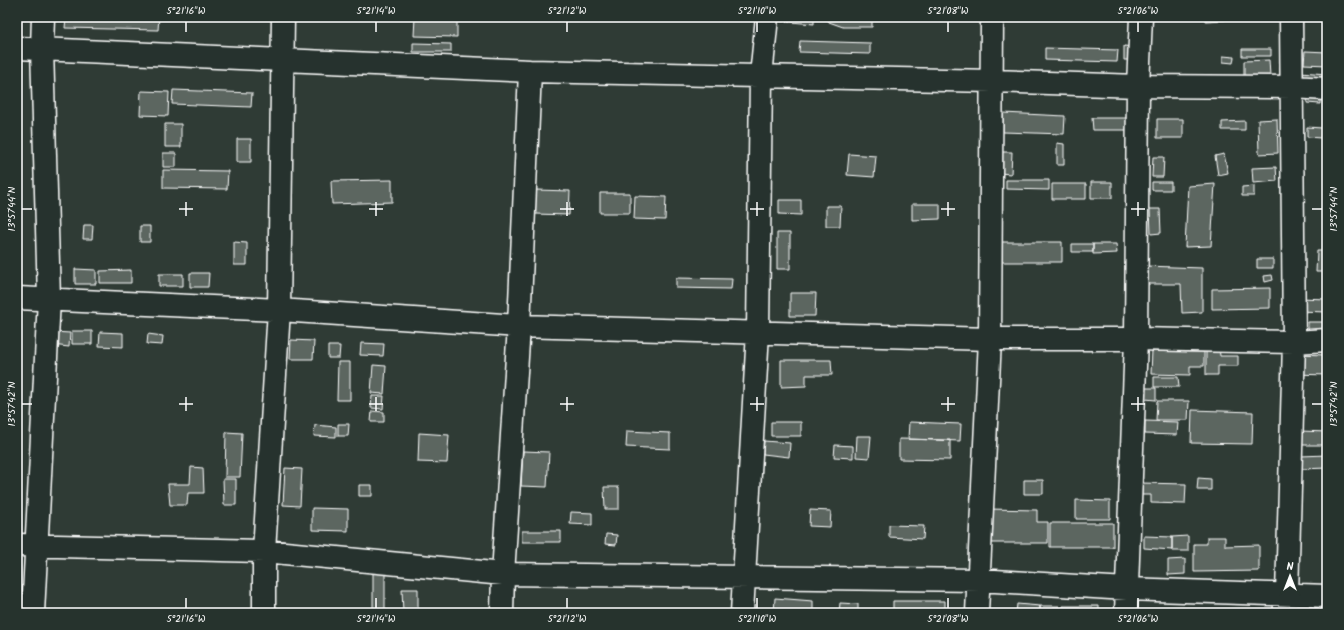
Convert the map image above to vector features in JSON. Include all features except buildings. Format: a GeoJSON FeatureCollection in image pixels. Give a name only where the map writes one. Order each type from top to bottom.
{"type":"FeatureCollection","features":[{"type":"Feature","properties":{"kind":"street"},"geometry":{"type":"LineString","coordinates":[[33,613],[26,545],[49,299],[42,48],[43,17]]}},
{"type":"Feature","properties":{"kind":"street"},"geometry":{"type":"LineString","coordinates":[[264,613],[264,551],[279,310],[281,59],[283,17]]}},
{"type":"Feature","properties":{"kind":"street"},"geometry":{"type":"LineString","coordinates":[[742,613],[758,332],[761,76],[767,17]]}},
{"type":"Feature","properties":{"kind":"street"},"geometry":{"type":"LineString","coordinates":[[977,613],[990,339],[992,17]]}},
{"type":"Feature","properties":{"kind":"street"},"geometry":{"type":"LineString","coordinates":[[1126,613],[1136,339],[1138,86],[1141,17]]}},
{"type":"Feature","properties":{"kind":"street"},"geometry":{"type":"LineString","coordinates":[[1286,604],[1294,342],[1292,17]]}},
{"type":"Feature","properties":{"kind":"street"},"geometry":{"type":"LineString","coordinates":[[17,48],[530,71],[992,81],[1138,86],[1292,87],[1327,89]]}},
{"type":"Feature","properties":{"kind":"street"},"geometry":{"type":"LineString","coordinates":[[502,613],[503,574],[519,326],[530,71]]}},
{"type":"Feature","properties":{"kind":"street"},"geometry":{"type":"LineString","coordinates":[[17,298],[279,310],[519,326],[990,339],[1136,339],[1294,342],[1327,340]]}},
{"type":"Feature","properties":{"kind":"street"},"geometry":{"type":"LineString","coordinates":[[26,545],[264,551],[503,574],[979,580],[1127,588],[1286,604],[1327,596]]}}]}
